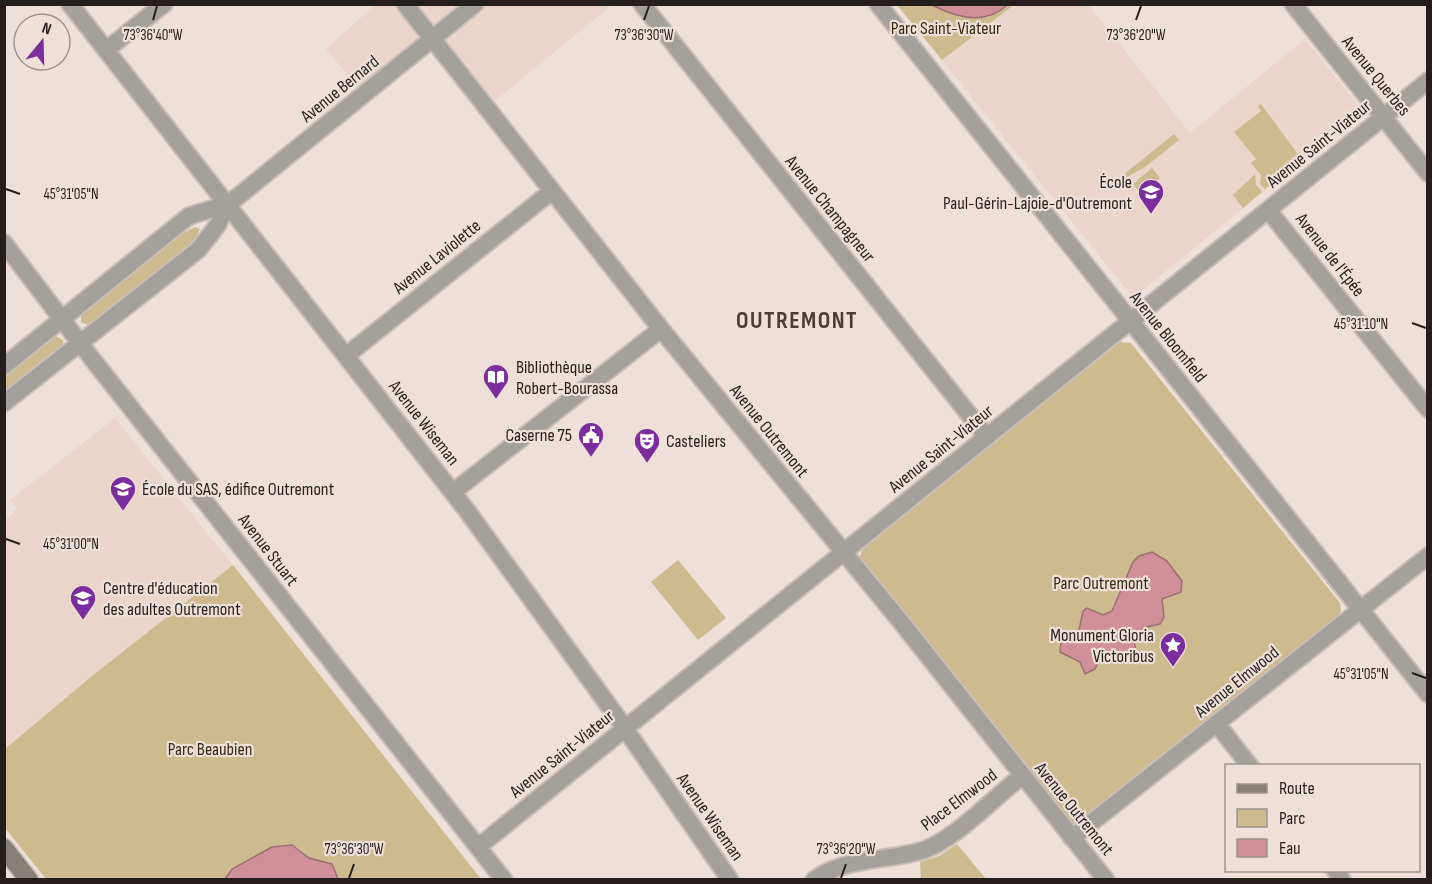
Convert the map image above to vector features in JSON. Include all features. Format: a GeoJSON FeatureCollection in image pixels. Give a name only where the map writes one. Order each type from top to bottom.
{"type":"FeatureCollection","features":[{"type":"Feature","properties":{"kind":"street","name":"Avenue Wiseman"},"geometry":{"type":"LineString","coordinates":[[70,4],[453,492],[625,729],[730,879]]}},
{"type":"Feature","properties":{"kind":"street"},"geometry":{"type":"LineString","coordinates":[[106,50],[164,4]]}},
{"type":"Feature","properties":{"kind":"street","name":"Avenue Outremont"},"geometry":{"type":"LineString","coordinates":[[405,4],[661,329],[1106,879]]}},
{"type":"Feature","properties":{"kind":"street","name":"Avenue Bernard"},"geometry":{"type":"LineString","coordinates":[[4,366],[189,216],[228,204],[475,4]]}},
{"type":"Feature","properties":{"kind":"street","name":"Avenue Champagneur"},"geometry":{"type":"LineString","coordinates":[[642,4],[987,437]]}},
{"type":"Feature","properties":{"kind":"street","name":"Avenue Bloomfield"},"geometry":{"type":"LineString","coordinates":[[878,4],[1428,694]]}},
{"type":"Feature","properties":{"kind":"street","name":"Avenue Querbes"},"geometry":{"type":"LineString","coordinates":[[1293,4],[1428,173]]}},
{"type":"Feature","properties":{"kind":"street","name":"Avenue Saint-Viateur"},"geometry":{"type":"LineString","coordinates":[[478,847],[1428,81]]}},
{"type":"Feature","properties":{"kind":"street","name":"Avenue Laviolette"},"geometry":{"type":"LineString","coordinates":[[347,355],[552,191]]}},
{"type":"Feature","properties":{"kind":"street","name":"Avenue Bernard"},"geometry":{"type":"LineString","coordinates":[[4,403],[198,250],[217,226],[228,204]]}},
{"type":"Feature","properties":{"kind":"street","name":"Avenue de l'Épée"},"geometry":{"type":"LineString","coordinates":[[1268,210],[1428,410]]}},
{"type":"Feature","properties":{"kind":"street","name":"Avenue Stuart"},"geometry":{"type":"LineString","coordinates":[[4,243],[504,879]]}},
{"type":"Feature","properties":{"kind":"street"},"geometry":{"type":"LineString","coordinates":[[453,492],[661,329]]}},
{"type":"Feature","properties":{"kind":"street","name":"Avenue Elmwood"},"geometry":{"type":"LineString","coordinates":[[1072,838],[1428,556]]}},
{"type":"Feature","properties":{"kind":"street"},"geometry":{"type":"LineString","coordinates":[[1216,723],[1249,764]]}},
{"type":"Feature","properties":{"kind":"street","name":"Place Elmwood"},"geometry":{"type":"LineString","coordinates":[[814,879],[843,864],[906,854],[941,842],[1023,775]]}},
{"type":"Feature","properties":{"kind":"street"},"geometry":{"type":"LineString","coordinates":[[4,848],[29,879]]}},
{"type":"Feature","properties":{"kind":"shaded area"},"geometry":{"type":"Polygon","coordinates":[[[375,5],[612,5],[486,108],[432,40],[364,95],[326,49],[375,5]]]}},
{"type":"Feature","properties":{"kind":"shaded area","name":"École Paul-Gérin-Lajoie-d'Outremont"},"geometry":{"type":"Polygon","coordinates":[[[1015,5],[1089,5],[1190,133],[1305,39],[1363,111],[1133,298],[942,60],[1015,5]]]}},
{"type":"Feature","properties":{"kind":"shaded area","name":"Centre d'éducation des adultes Outremont"},"geometry":{"type":"Polygon","coordinates":[[[115,418],[233,565],[92,676],[5,749],[5,520],[17,509],[10,500],[115,418]]]}},
{"type":"Feature","properties":{"kind":"green space","name":"Parc Saint-Viateur"},"geometry":{"type":"Polygon","coordinates":[[[897,5],[1014,5],[942,60],[897,5]]]}},
{"type":"Feature","properties":{"kind":"green space"},"geometry":{"type":"Polygon","coordinates":[[[1261,104],[1297,153],[1269,176],[1299,152],[1304,158],[1265,189],[1260,184],[1261,175],[1251,163],[1256,159],[1234,132],[1261,111],[1258,106],[1261,104]]]}},
{"type":"Feature","properties":{"kind":"green space"},"geometry":{"type":"Polygon","coordinates":[[[1174,134],[1179,140],[1145,167],[1124,179],[1122,176],[1174,134]]]}},
{"type":"Feature","properties":{"kind":"green space"},"geometry":{"type":"Polygon","coordinates":[[[1152,168],[1160,178],[1141,194],[1133,184],[1152,168]]]}},
{"type":"Feature","properties":{"kind":"green space"},"geometry":{"type":"Polygon","coordinates":[[[1255,174],[1256,185],[1262,192],[1243,208],[1233,195],[1255,174]]]}},
{"type":"Feature","properties":{"kind":"green space"},"geometry":{"type":"Polygon","coordinates":[[[195,227],[200,229],[194,242],[90,326],[81,322],[81,314],[168,241],[195,227]]]}},
{"type":"Feature","properties":{"kind":"green space"},"geometry":{"type":"Polygon","coordinates":[[[54,335],[63,340],[63,348],[5,397],[5,372],[54,335]]]}},
{"type":"Feature","properties":{"kind":"green space","name":"Parc Outremont"},"geometry":{"type":"Polygon","coordinates":[[[1120,342],[1131,343],[1340,603],[1341,611],[1337,618],[1077,824],[1070,822],[859,559],[863,548],[1120,342]]]}},
{"type":"Feature","properties":{"kind":"green space"},"geometry":{"type":"Polygon","coordinates":[[[678,560],[726,618],[698,640],[651,582],[678,560]]]}},
{"type":"Feature","properties":{"kind":"green space","name":"Parc Beaubien"},"geometry":{"type":"Polygon","coordinates":[[[233,565],[481,879],[46,879],[5,828],[5,749],[92,676],[233,565]]]}},
{"type":"Feature","properties":{"kind":"green space"},"geometry":{"type":"Polygon","coordinates":[[[957,844],[986,879],[921,879],[920,862],[939,856],[957,844]]]}},
{"type":"Feature","properties":{"kind":"water"},"geometry":{"type":"Polygon","coordinates":[[[932,5],[1007,5],[989,16],[970,17],[950,13],[932,5]]]}},
{"type":"Feature","properties":{"kind":"water"},"geometry":{"type":"Polygon","coordinates":[[[1152,552],[1167,561],[1182,581],[1181,592],[1162,599],[1164,617],[1160,624],[1141,629],[1135,635],[1137,654],[1133,661],[1124,663],[1101,657],[1095,669],[1085,674],[1080,662],[1060,652],[1061,641],[1079,630],[1083,611],[1087,608],[1103,615],[1112,611],[1133,562],[1139,556],[1152,552]]]}},
{"type":"Feature","properties":{"kind":"water"},"geometry":{"type":"Polygon","coordinates":[[[292,845],[309,858],[332,864],[338,879],[225,879],[232,869],[272,847],[292,845]]]}},
{"type":"Feature","properties":{"kind":"place","name":"École Paul-Gérin-Lajoie-d'Outremont"},"geometry":{"type":"Point","coordinates":[1151,215]}},
{"type":"Feature","properties":{"kind":"place","name":"Bibliothèque Robert-Bourassa"},"geometry":{"type":"Point","coordinates":[496,400]}},
{"type":"Feature","properties":{"kind":"place","name":"Caserne 75"},"geometry":{"type":"Point","coordinates":[591,458]}},
{"type":"Feature","properties":{"kind":"place","name":"Casteliers"},"geometry":{"type":"Point","coordinates":[647,464]}},
{"type":"Feature","properties":{"kind":"place","name":"École du SAS, édifice Outremont"},"geometry":{"type":"Point","coordinates":[123,512]}},
{"type":"Feature","properties":{"kind":"place","name":"Centre d'éducation des adultes Outremont"},"geometry":{"type":"Point","coordinates":[83,621]}},
{"type":"Feature","properties":{"kind":"place","name":"Monument Gloria Victoribus"},"geometry":{"type":"Point","coordinates":[1173,668]}},
{"type":"Feature","properties":{"kind":"district","name":"OUTREMONT"},"geometry":{"type":"Point","coordinates":[797,320]}}]}
